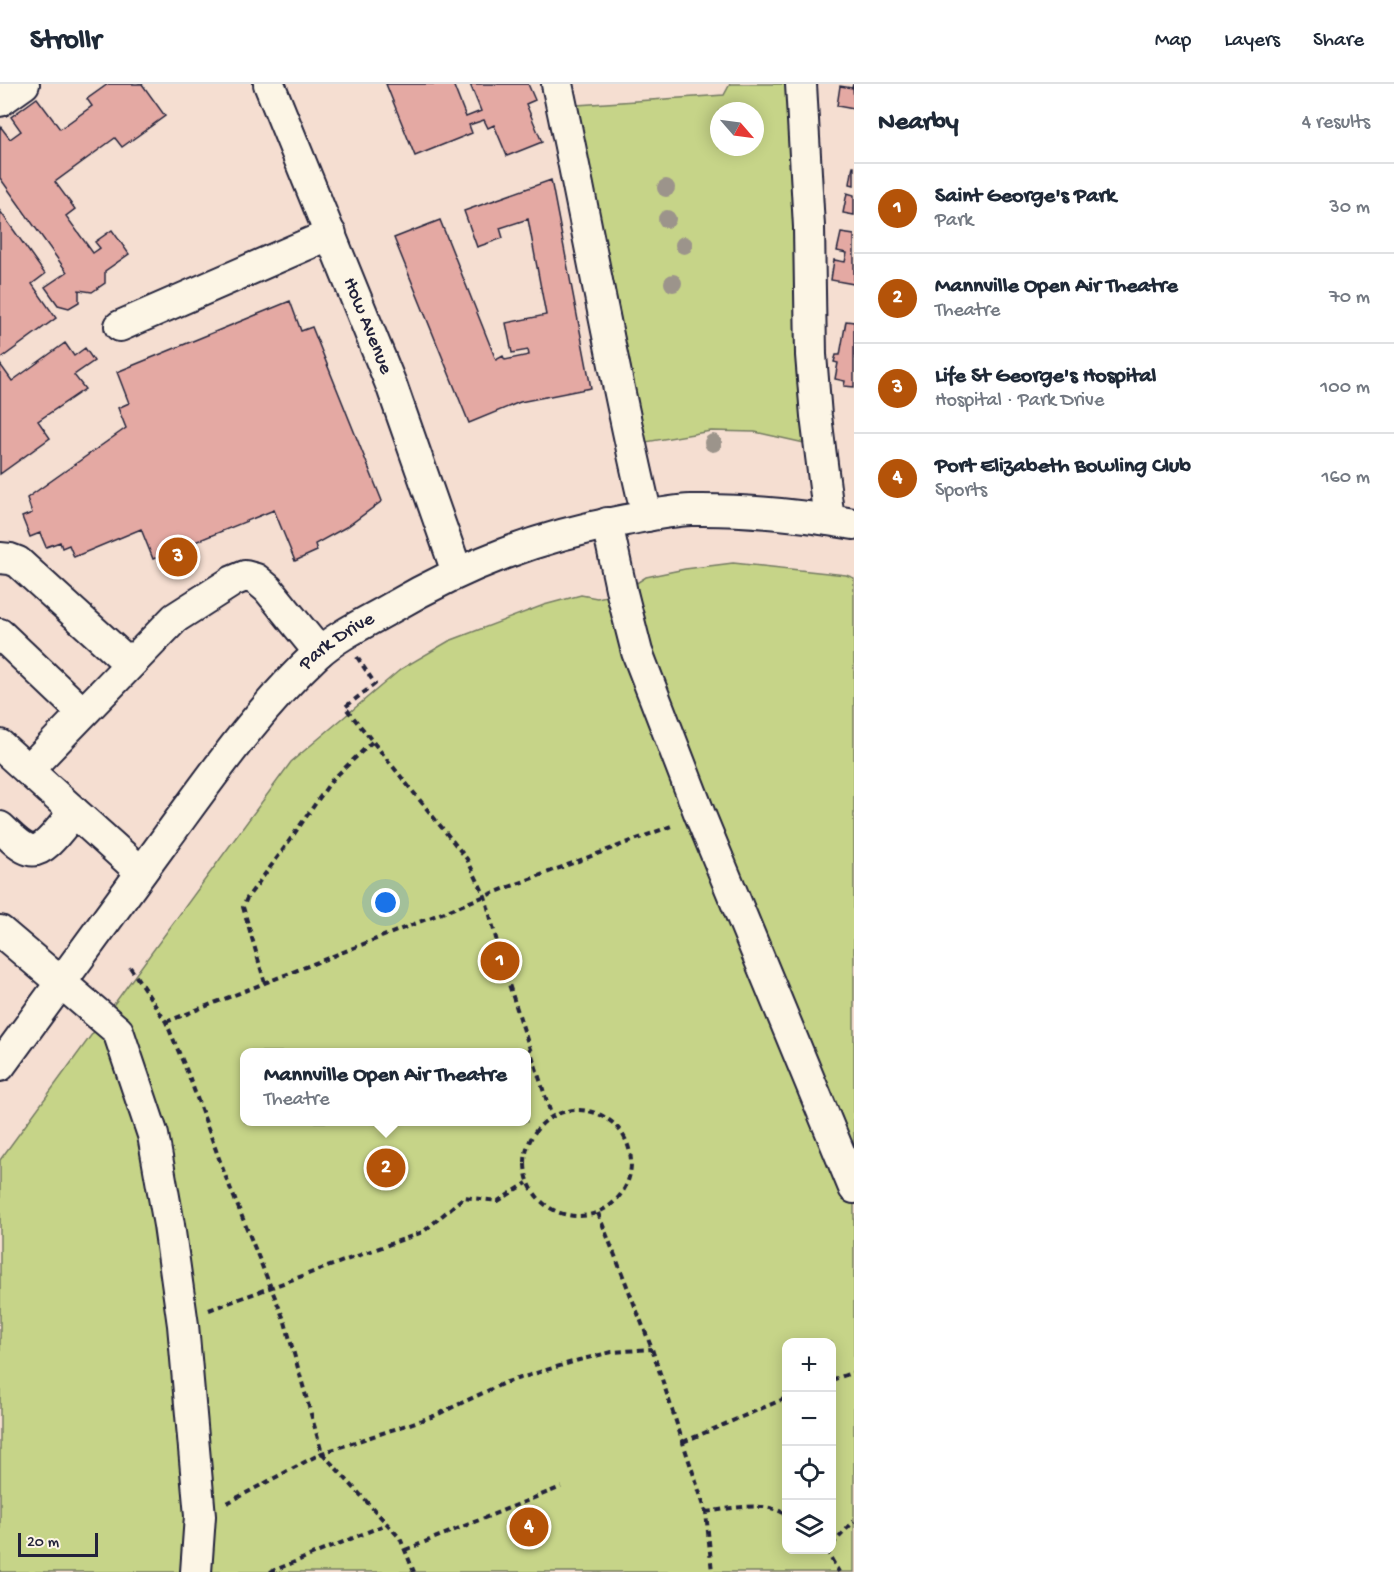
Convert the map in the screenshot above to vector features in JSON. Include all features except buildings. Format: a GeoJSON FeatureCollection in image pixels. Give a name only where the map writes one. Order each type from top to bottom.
{"type":"FeatureCollection","features":[{"type":"Feature","properties":{"kind":"street"},"geometry":{"type":"LineString","coordinates":[[0,101],[24,84]]}},
{"type":"Feature","properties":{"kind":"street","name":"How Avenue"},"geometry":{"type":"LineString","coordinates":[[269,84],[392,387],[457,572]]}},
{"type":"Feature","properties":{"kind":"street"},"geometry":{"type":"LineString","coordinates":[[557,84],[583,203],[622,409],[647,516]]}},
{"type":"Feature","properties":{"kind":"street"},"geometry":{"type":"LineString","coordinates":[[801,84],[816,416],[841,522]]}},
{"type":"Feature","properties":{"kind":"street"},"geometry":{"type":"LineString","coordinates":[[120,326],[331,234]]}},
{"type":"Feature","properties":{"kind":"street","name":"Park Drive"},"geometry":{"type":"LineString","coordinates":[[0,1066],[235,744],[292,680],[331,645],[428,586],[457,572],[524,545],[566,532],[689,510],[778,513],[841,522]]}},
{"type":"Feature","properties":{"kind":"street"},"geometry":{"type":"LineString","coordinates":[[607,524],[637,652],[700,815],[854,1188]]}},
{"type":"Feature","properties":{"kind":"street"},"geometry":{"type":"LineString","coordinates":[[0,558],[18,562],[130,664]]}},
{"type":"Feature","properties":{"kind":"street"},"geometry":{"type":"LineString","coordinates":[[28,770],[175,618],[233,581],[245,576],[256,579],[331,645]]}},
{"type":"Feature","properties":{"kind":"street"},"geometry":{"type":"LineString","coordinates":[[0,634],[82,712]]}},
{"type":"Feature","properties":{"kind":"street"},"geometry":{"type":"LineString","coordinates":[[0,745],[141,873]]}},
{"type":"Feature","properties":{"kind":"street"},"geometry":{"type":"LineString","coordinates":[[0,827],[24,847],[38,851],[74,812]]}},
{"type":"Feature","properties":{"kind":"street"},"geometry":{"type":"LineString","coordinates":[[0,931],[118,1031],[153,1135],[183,1325],[200,1516],[196,1572]]}},
{"type":"Feature","properties":{"kind":"path"},"geometry":{"type":"LineString","coordinates":[[331,645],[375,684],[345,707],[467,859],[485,896],[504,969],[530,1048]]}},
{"type":"Feature","properties":{"kind":"path"},"geometry":{"type":"LineString","coordinates":[[265,983],[243,907],[247,897],[280,855],[332,780],[372,741]]}},
{"type":"Feature","properties":{"kind":"path"},"geometry":{"type":"LineString","coordinates":[[166,1022],[485,896],[700,815]]}},
{"type":"Feature","properties":{"kind":"path"},"geometry":{"type":"LineString","coordinates":[[130,967],[166,1022],[189,1076],[225,1175],[285,1322],[322,1453],[400,1538],[414,1572]]}},
{"type":"Feature","properties":{"kind":"path"},"geometry":{"type":"LineString","coordinates":[[531,1052],[552,1117]]}},
{"type":"Feature","properties":{"kind":"path"},"geometry":{"type":"LineString","coordinates":[[579,1109],[601,1113],[616,1124],[627,1141],[632,1158],[628,1182],[619,1197],[598,1213],[574,1216],[557,1212],[540,1200],[527,1183],[525,1165],[531,1138],[542,1123],[560,1112],[579,1109]]}},
{"type":"Feature","properties":{"kind":"path"},"geometry":{"type":"LineString","coordinates":[[183,1325],[208,1311],[423,1232],[464,1197],[498,1201],[527,1183]]}},
{"type":"Feature","properties":{"kind":"path"},"geometry":{"type":"LineString","coordinates":[[598,1213],[652,1349],[706,1512],[712,1572]]}},
{"type":"Feature","properties":{"kind":"path"},"geometry":{"type":"LineString","coordinates":[[200,1516],[322,1453],[434,1416],[504,1383],[612,1352],[652,1349]]}},
{"type":"Feature","properties":{"kind":"path"},"geometry":{"type":"LineString","coordinates":[[836,1378],[854,1372]]}},
{"type":"Feature","properties":{"kind":"path"},"geometry":{"type":"LineString","coordinates":[[683,1442],[782,1400]]}},
{"type":"Feature","properties":{"kind":"path"},"geometry":{"type":"LineString","coordinates":[[405,1550],[561,1487]]}},
{"type":"Feature","properties":{"kind":"path"},"geometry":{"type":"LineString","coordinates":[[706,1512],[751,1506],[782,1511]]}},
{"type":"Feature","properties":{"kind":"path"},"geometry":{"type":"LineString","coordinates":[[836,1540],[854,1521]]}},
{"type":"Feature","properties":{"kind":"path"},"geometry":{"type":"LineString","coordinates":[[270,1572],[387,1524]]}},
{"type":"Feature","properties":{"kind":"path"},"geometry":{"type":"LineString","coordinates":[[828,1554],[839,1572]]}},
{"type":"Feature","properties":{"kind":"green space"},"geometry":{"type":"Polygon","coordinates":[[[730,84],[790,84],[809,444],[755,432],[711,431],[646,442],[577,105],[724,95],[730,84]]]}},
{"type":"Feature","properties":{"kind":"green space"},"geometry":{"type":"Polygon","coordinates":[[[733,563],[846,575],[854,578],[854,1572],[0,1572],[0,1160],[291,762],[401,669],[449,641],[544,605],[581,595],[597,598],[621,593],[646,577],[733,563]]]}},
{"type":"Feature","properties":{"kind":"place","name":"Life St George's Hospital"},"geometry":{"type":"Point","coordinates":[178,557]}},
{"type":"Feature","properties":{"kind":"place","name":"Saint George's Park"},"geometry":{"type":"Point","coordinates":[500,961]}},
{"type":"Feature","properties":{"kind":"place","name":"Mannville Open Air Theatre"},"geometry":{"type":"Point","coordinates":[386,1168]}},
{"type":"Feature","properties":{"kind":"place","name":"Port Elizabeth Bowling Club"},"geometry":{"type":"Point","coordinates":[529,1527]}}]}
